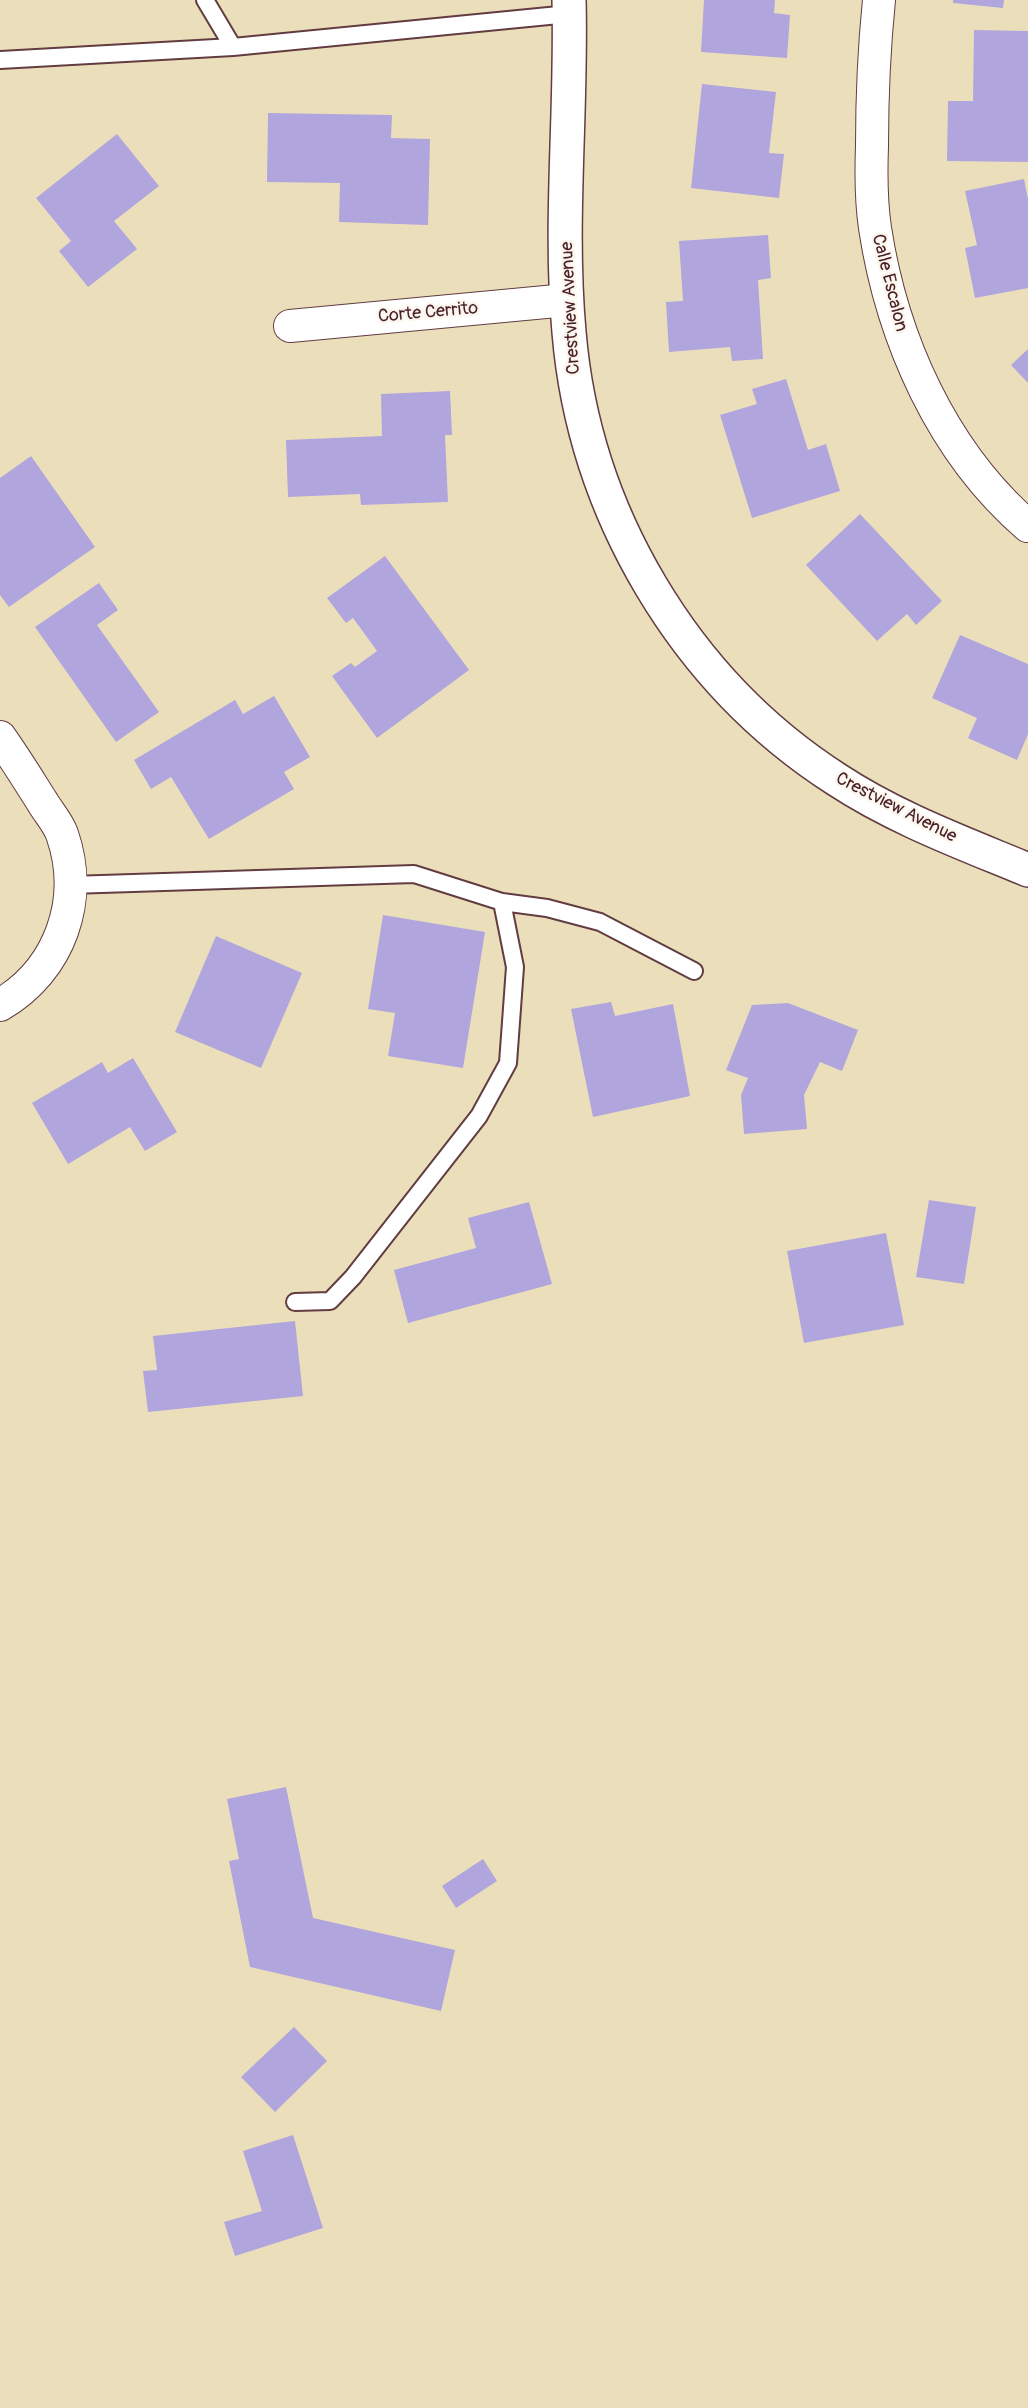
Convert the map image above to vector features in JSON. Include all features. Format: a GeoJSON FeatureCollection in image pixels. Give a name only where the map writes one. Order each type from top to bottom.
{"type":"FeatureCollection","features":[{"type":"Feature","properties":{"kind":"street","name":"Calle Escalon"},"geometry":{"type":"LineString","coordinates":[[879,0],[872,73],[872,184],[875,227],[893,309],[912,360],[944,425],[980,478],[1001,503],[1028,526]]}},
{"type":"Feature","properties":{"kind":"street","name":"Crestview Avenue"},"geometry":{"type":"LineString","coordinates":[[569,7],[567,300],[571,350],[580,409],[604,489],[644,576],[678,629],[698,654],[760,720],[811,762],[837,780],[921,825],[1028,870]]}},
{"type":"Feature","properties":{"kind":"street","name":"Corte Cerrito"},"geometry":{"type":"LineString","coordinates":[[290,326],[567,300]]}},
{"type":"Feature","properties":{"kind":"street"},"geometry":{"type":"LineString","coordinates":[[0,737],[61,831],[69,859],[70,885],[67,913],[57,945],[38,975],[16,995],[0,1005]]}},
{"type":"Feature","properties":{"kind":"lane"},"geometry":{"type":"LineString","coordinates":[[205,0],[233,47]]}},
{"type":"Feature","properties":{"kind":"lane"},"geometry":{"type":"LineString","coordinates":[[0,60],[233,47],[569,7]]}},
{"type":"Feature","properties":{"kind":"lane"},"geometry":{"type":"LineString","coordinates":[[70,885],[414,874],[502,902],[547,908],[600,922],[694,971]]}},
{"type":"Feature","properties":{"kind":"lane"},"geometry":{"type":"LineString","coordinates":[[295,1302],[330,1301],[353,1277],[479,1116],[508,1063],[515,967],[502,902]]}},
{"type":"Feature","properties":{"kind":"building"},"geometry":{"type":"Polygon","coordinates":[[[704,0],[775,0],[774,13],[790,15],[787,58],[701,52],[704,0]]]}},
{"type":"Feature","properties":{"kind":"building"},"geometry":{"type":"Polygon","coordinates":[[[953,0],[1004,0],[1003,8],[953,3],[953,0]]]}},
{"type":"Feature","properties":{"kind":"building"},"geometry":{"type":"Polygon","coordinates":[[[974,30],[1028,31],[1028,162],[947,161],[948,101],[973,101],[974,30]]]}},
{"type":"Feature","properties":{"kind":"building"},"geometry":{"type":"Polygon","coordinates":[[[702,84],[776,92],[769,153],[784,154],[779,198],[691,188],[702,84]]]}},
{"type":"Feature","properties":{"kind":"building"},"geometry":{"type":"Polygon","coordinates":[[[268,113],[392,115],[391,138],[430,139],[428,225],[339,222],[340,183],[267,182],[268,113]]]}},
{"type":"Feature","properties":{"kind":"building"},"geometry":{"type":"Polygon","coordinates":[[[117,134],[159,186],[114,221],[137,249],[88,287],[59,251],[71,241],[36,198],[117,134]]]}},
{"type":"Feature","properties":{"kind":"building"},"geometry":{"type":"Polygon","coordinates":[[[1024,179],[1028,199],[1028,288],[975,298],[965,248],[977,245],[965,191],[1024,179]]]}},
{"type":"Feature","properties":{"kind":"building"},"geometry":{"type":"Polygon","coordinates":[[[768,235],[771,278],[758,280],[763,359],[732,361],[730,347],[669,352],[666,302],[683,301],[679,241],[768,235]]]}},
{"type":"Feature","properties":{"kind":"building"},"geometry":{"type":"Polygon","coordinates":[[[1028,349],[1028,383],[1011,365],[1028,349]]]}},
{"type":"Feature","properties":{"kind":"building"},"geometry":{"type":"Polygon","coordinates":[[[786,379],[808,450],[826,444],[840,491],[752,518],[720,415],[757,404],[752,389],[786,379]]]}},
{"type":"Feature","properties":{"kind":"building"},"geometry":{"type":"Polygon","coordinates":[[[450,391],[452,435],[445,435],[448,502],[361,505],[360,494],[288,497],[286,440],[382,436],[381,394],[450,391]]]}},
{"type":"Feature","properties":{"kind":"building"},"geometry":{"type":"Polygon","coordinates":[[[31,456],[95,547],[9,607],[0,595],[0,478],[31,456]]]}},
{"type":"Feature","properties":{"kind":"building"},"geometry":{"type":"Polygon","coordinates":[[[860,514],[942,601],[916,625],[907,614],[877,641],[806,565],[860,514]]]}},
{"type":"Feature","properties":{"kind":"building"},"geometry":{"type":"Polygon","coordinates":[[[385,556],[469,670],[377,738],[332,676],[351,663],[355,667],[377,651],[353,618],[346,623],[327,598],[385,556]]]}},
{"type":"Feature","properties":{"kind":"building"},"geometry":{"type":"Polygon","coordinates":[[[99,583],[118,610],[97,625],[159,712],[116,742],[35,627],[99,583]]]}},
{"type":"Feature","properties":{"kind":"building"},"geometry":{"type":"Polygon","coordinates":[[[960,635],[1028,664],[1028,734],[1017,760],[968,738],[977,718],[932,698],[960,635]]]}},
{"type":"Feature","properties":{"kind":"building"},"geometry":{"type":"Polygon","coordinates":[[[274,696],[310,757],[284,772],[294,789],[209,839],[171,777],[151,789],[134,760],[235,700],[243,714],[274,696]]]}},
{"type":"Feature","properties":{"kind":"building"},"geometry":{"type":"Polygon","coordinates":[[[383,915],[485,932],[463,1068],[388,1056],[395,1013],[368,1009],[383,915]]]}},
{"type":"Feature","properties":{"kind":"building"},"geometry":{"type":"Polygon","coordinates":[[[216,936],[302,973],[261,1068],[175,1032],[216,936]]]}},
{"type":"Feature","properties":{"kind":"building"},"geometry":{"type":"Polygon","coordinates":[[[611,1002],[615,1016],[673,1004],[690,1096],[593,1117],[571,1009],[611,1002]]]}},
{"type":"Feature","properties":{"kind":"building"},"geometry":{"type":"Polygon","coordinates":[[[788,1003],[858,1030],[842,1071],[820,1062],[804,1095],[807,1129],[744,1134],[741,1095],[748,1078],[726,1070],[752,1005],[788,1003]]]}},
{"type":"Feature","properties":{"kind":"building"},"geometry":{"type":"Polygon","coordinates":[[[133,1058],[177,1132],[145,1151],[130,1127],[68,1164],[32,1103],[102,1062],[108,1073],[133,1058]]]}},
{"type":"Feature","properties":{"kind":"building"},"geometry":{"type":"Polygon","coordinates":[[[929,1200],[976,1207],[964,1284],[916,1277],[929,1200]]]}},
{"type":"Feature","properties":{"kind":"building"},"geometry":{"type":"Polygon","coordinates":[[[529,1202],[552,1284],[408,1323],[394,1270],[476,1248],[468,1218],[529,1202]]]}},
{"type":"Feature","properties":{"kind":"building"},"geometry":{"type":"Polygon","coordinates":[[[886,1233],[904,1325],[804,1343],[787,1251],[886,1233]]]}},
{"type":"Feature","properties":{"kind":"building"},"geometry":{"type":"Polygon","coordinates":[[[295,1321],[303,1396],[148,1412],[143,1371],[157,1370],[153,1336],[295,1321]]]}},
{"type":"Feature","properties":{"kind":"building"},"geometry":{"type":"Polygon","coordinates":[[[286,1787],[313,1918],[455,1950],[441,2011],[250,1967],[229,1861],[239,1859],[227,1799],[286,1787]]]}},
{"type":"Feature","properties":{"kind":"building"},"geometry":{"type":"Polygon","coordinates":[[[483,1859],[497,1881],[456,1908],[442,1886],[483,1859]]]}},
{"type":"Feature","properties":{"kind":"building"},"geometry":{"type":"Polygon","coordinates":[[[294,2027],[327,2061],[275,2112],[241,2077],[294,2027]]]}},
{"type":"Feature","properties":{"kind":"building"},"geometry":{"type":"Polygon","coordinates":[[[293,2135],[323,2228],[235,2256],[224,2222],[262,2211],[243,2151],[293,2135]]]}}]}
